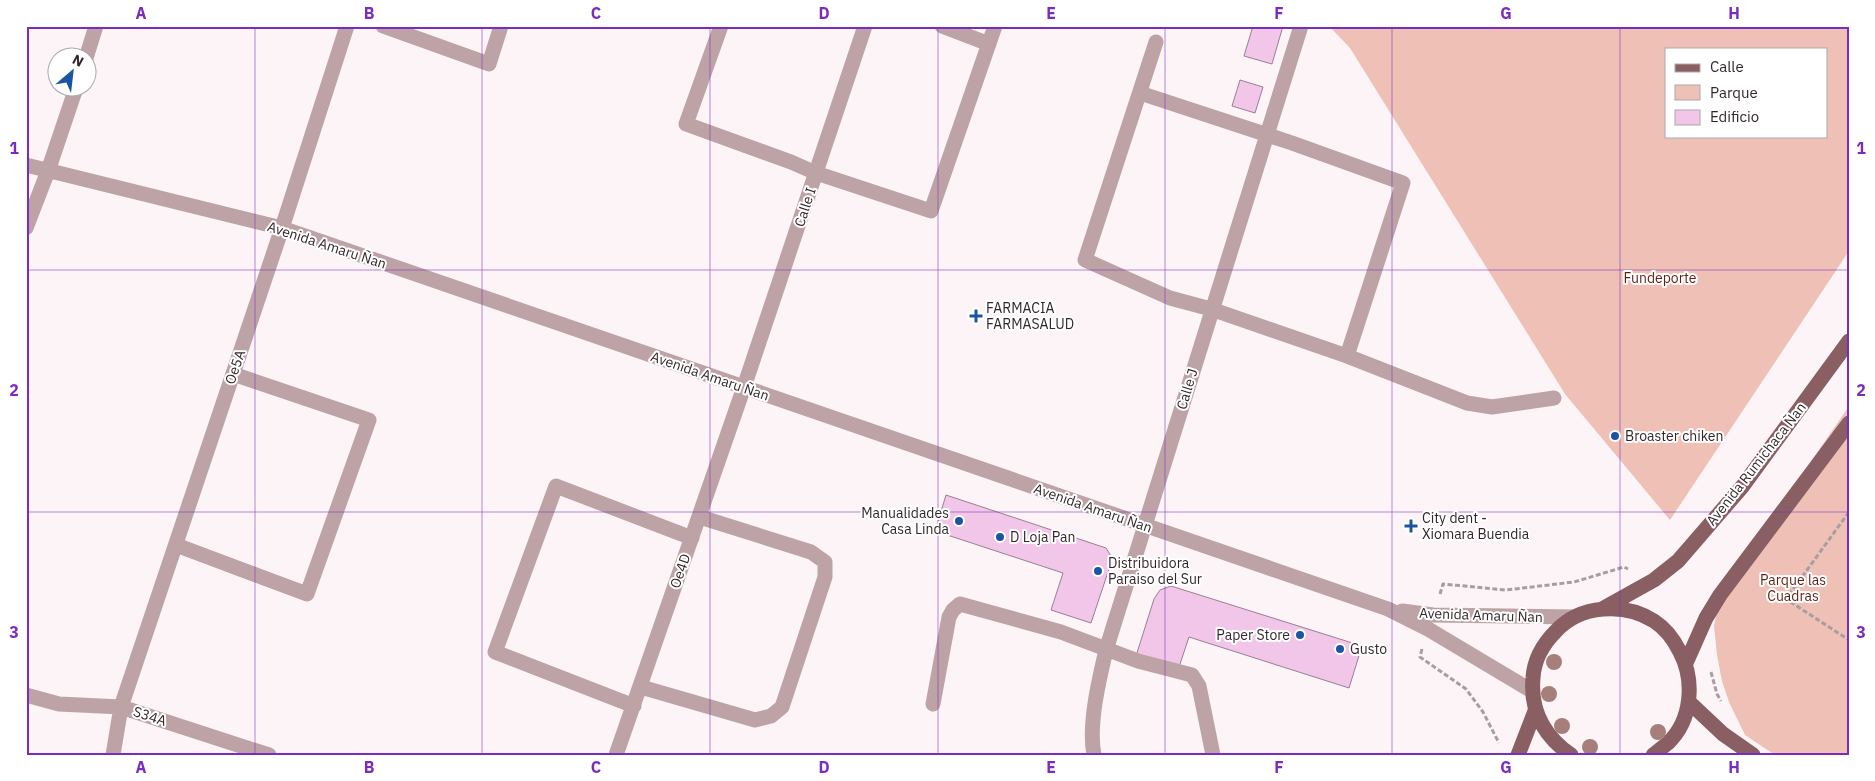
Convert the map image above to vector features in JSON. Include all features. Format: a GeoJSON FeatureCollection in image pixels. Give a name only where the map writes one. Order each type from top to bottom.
{"type":"FeatureCollection","features":[{"type":"Feature","properties":{"kind":"main road","name":"Avenida Rumichaca Ñan"},"geometry":{"type":"LineString","coordinates":[[1602,609],[1654,580],[1678,561],[1742,487],[1849,341]]}},
{"type":"Feature","properties":{"kind":"main road"},"geometry":{"type":"LineString","coordinates":[[1686,663],[1706,618],[1720,595],[1849,422]]}},
{"type":"Feature","properties":{"kind":"main road"},"geometry":{"type":"LineString","coordinates":[[1570,755],[1557,745],[1544,729],[1535,711],[1532,691],[1533,671],[1539,654],[1560,627],[1588,612],[1602,609],[1629,611],[1654,621],[1674,640],[1686,663],[1689,676],[1689,702],[1682,724],[1669,742],[1653,755]]}},
{"type":"Feature","properties":{"kind":"main road"},"geometry":{"type":"LineString","coordinates":[[1689,702],[1723,734],[1753,755]]}},
{"type":"Feature","properties":{"kind":"main road"},"geometry":{"type":"LineString","coordinates":[[1518,755],[1535,711]]}},
{"type":"Feature","properties":{"kind":"street"},"geometry":{"type":"LineString","coordinates":[[89,48],[96,26]]}},
{"type":"Feature","properties":{"kind":"street","name":"Oe5A"},"geometry":{"type":"LineString","coordinates":[[113,755],[121,707],[282,228],[347,26]]}},
{"type":"Feature","properties":{"kind":"street"},"geometry":{"type":"LineString","coordinates":[[383,26],[489,64],[501,26]]}},
{"type":"Feature","properties":{"kind":"street"},"geometry":{"type":"LineString","coordinates":[[720,26],[686,124],[816,173],[931,211],[996,26]]}},
{"type":"Feature","properties":{"kind":"street","name":"Calle I"},"geometry":{"type":"LineString","coordinates":[[744,387],[865,26]]}},
{"type":"Feature","properties":{"kind":"street"},"geometry":{"type":"LineString","coordinates":[[942,26],[989,44]]}},
{"type":"Feature","properties":{"kind":"street","name":"Calle J"},"geometry":{"type":"LineString","coordinates":[[1094,755],[1092,744],[1098,685],[1106,650],[1301,26]]}},
{"type":"Feature","properties":{"kind":"street"},"geometry":{"type":"LineString","coordinates":[[1156,42],[1085,260],[1170,298],[1347,356],[1467,403],[1492,407],[1554,398]]}},
{"type":"Feature","properties":{"kind":"street"},"geometry":{"type":"LineString","coordinates":[[1140,93],[1403,183],[1347,356]]}},
{"type":"Feature","properties":{"kind":"street"},"geometry":{"type":"LineString","coordinates":[[26,228],[73,98]]}},
{"type":"Feature","properties":{"kind":"street","name":"Avenida Amaru Ñan"},"geometry":{"type":"LineString","coordinates":[[26,165],[282,228],[1145,526],[1431,622],[1532,691]]}},
{"type":"Feature","properties":{"kind":"street"},"geometry":{"type":"LineString","coordinates":[[176,546],[308,594],[369,420],[233,374]]}},
{"type":"Feature","properties":{"kind":"street","name":"Oe4D"},"geometry":{"type":"LineString","coordinates":[[616,755],[744,387]]}},
{"type":"Feature","properties":{"kind":"street"},"geometry":{"type":"LineString","coordinates":[[634,706],[495,652],[556,486],[692,538]]}},
{"type":"Feature","properties":{"kind":"street"},"geometry":{"type":"LineString","coordinates":[[641,687],[755,720],[771,716],[782,707],[825,577],[824,562],[811,552],[700,517]]}},
{"type":"Feature","properties":{"kind":"street"},"geometry":{"type":"LineString","coordinates":[[933,704],[949,617],[960,604],[1061,632],[1138,661],[1192,676],[1199,686],[1213,755]]}},
{"type":"Feature","properties":{"kind":"street","name":"Avenida Amaru Ñan"},"geometry":{"type":"LineString","coordinates":[[1431,622],[1574,618]]}},
{"type":"Feature","properties":{"kind":"street","name":"S34A"},"geometry":{"type":"LineString","coordinates":[[26,695],[59,704],[121,707],[270,755]]}},
{"type":"Feature","properties":{"kind":"path"},"geometry":{"type":"LineString","coordinates":[[1849,512],[1786,599],[1849,640]]}},
{"type":"Feature","properties":{"kind":"path"},"geometry":{"type":"LineString","coordinates":[[1502,747],[1483,712],[1466,689],[1420,657],[1443,584],[1506,590],[1574,582],[1624,567],[1654,580]]}},
{"type":"Feature","properties":{"kind":"path"},"geometry":{"type":"LineString","coordinates":[[1709,664],[1717,694],[1733,721],[1723,734]]}},
{"type":"Feature","properties":{"kind":"green space","name":"Fundeporte"},"geometry":{"type":"Polygon","coordinates":[[[1329,26],[1849,26],[1849,251],[1670,520],[1565,394],[1350,48],[1329,26]]]}},
{"type":"Feature","properties":{"kind":"green space","name":"Parque las Cuadras"},"geometry":{"type":"Polygon","coordinates":[[[1849,406],[1849,755],[1775,755],[1745,735],[1729,702],[1722,681],[1714,626],[1720,595],[1849,406]]]}},
{"type":"Feature","properties":{"kind":"building"},"geometry":{"type":"Polygon","coordinates":[[[1253,26],[1283,26],[1272,64],[1244,56],[1253,26]]]}},
{"type":"Feature","properties":{"kind":"building"},"geometry":{"type":"Polygon","coordinates":[[[1240,80],[1263,87],[1255,113],[1232,106],[1240,80]]]}},
{"type":"Feature","properties":{"kind":"building"},"geometry":{"type":"Polygon","coordinates":[[[946,495],[1106,548],[1111,556],[1111,563],[1091,623],[1051,610],[1063,573],[935,531],[946,495]]]}},
{"type":"Feature","properties":{"kind":"building"},"geometry":{"type":"Polygon","coordinates":[[[1171,586],[1362,646],[1349,688],[1189,637],[1178,670],[1136,656],[1154,599],[1160,590],[1171,586]]]}},
{"type":"Feature","properties":{"kind":"place","name":"FARMACIA FARMASALUD"},"geometry":{"type":"Point","coordinates":[976,316]}},
{"type":"Feature","properties":{"kind":"place","name":"Broaster chiken"},"geometry":{"type":"Point","coordinates":[1615,436]}},
{"type":"Feature","properties":{"kind":"place","name":"Manualidades Casa Linda"},"geometry":{"type":"Point","coordinates":[959,521]}},
{"type":"Feature","properties":{"kind":"place","name":"City dent - Xiomara Buendia"},"geometry":{"type":"Point","coordinates":[1411,526]}},
{"type":"Feature","properties":{"kind":"place","name":"D Loja Pan"},"geometry":{"type":"Point","coordinates":[1000,537]}},
{"type":"Feature","properties":{"kind":"place","name":"Distribuidora Paraiso del Sur"},"geometry":{"type":"Point","coordinates":[1098,571]}},
{"type":"Feature","properties":{"kind":"place","name":"Paper Store"},"geometry":{"type":"Point","coordinates":[1300,635]}},
{"type":"Feature","properties":{"kind":"place","name":"Gusto"},"geometry":{"type":"Point","coordinates":[1340,649]}}]}
